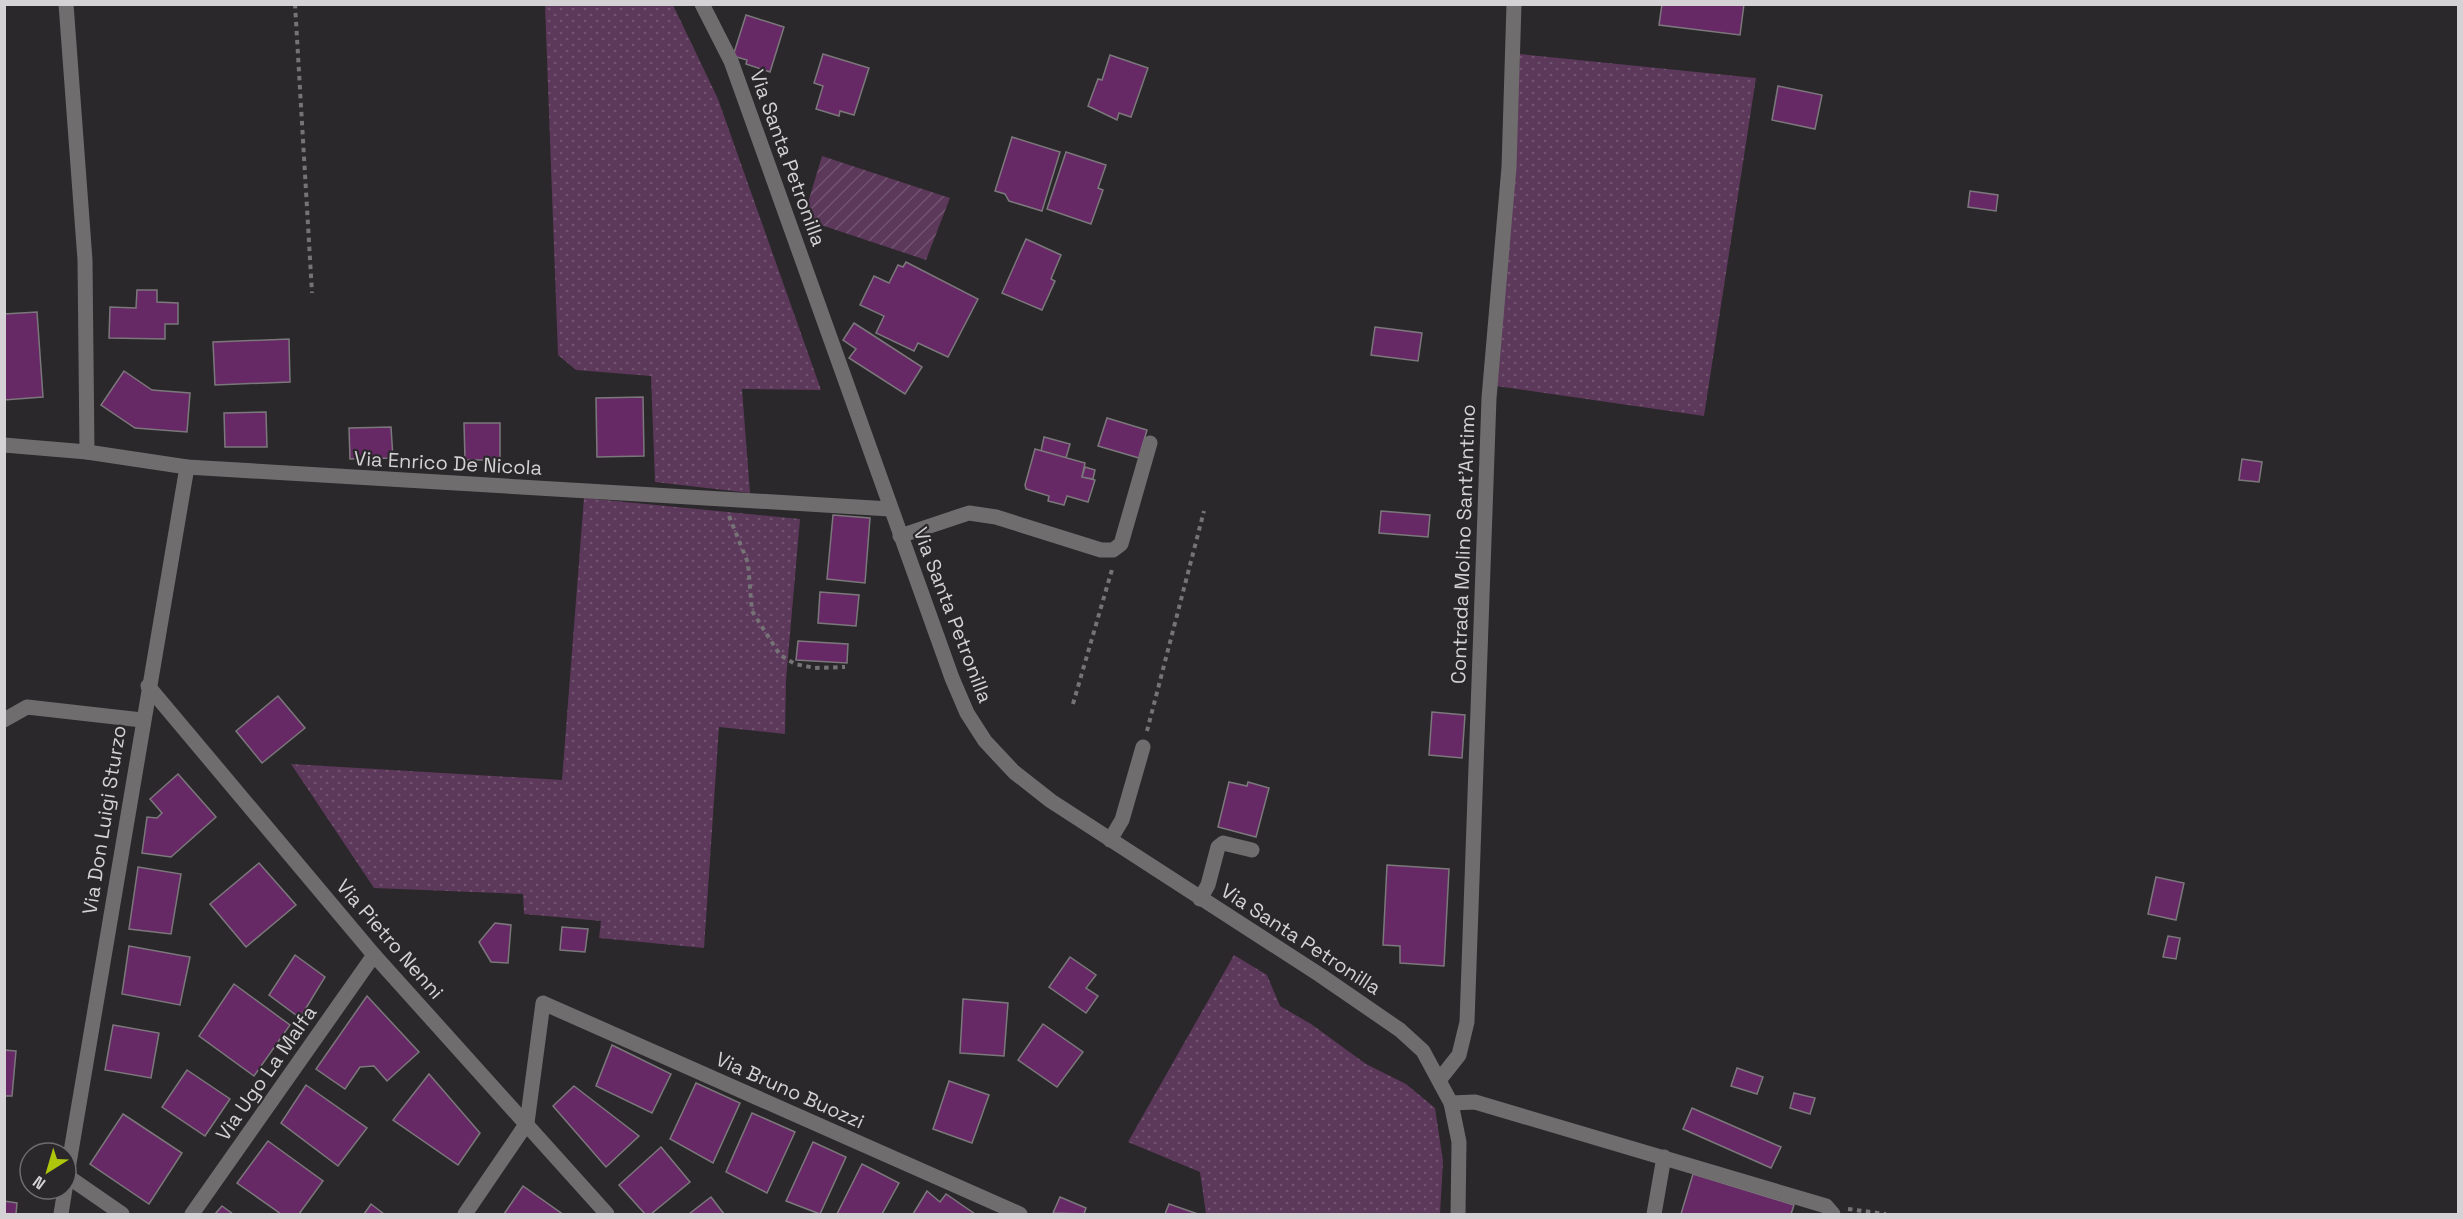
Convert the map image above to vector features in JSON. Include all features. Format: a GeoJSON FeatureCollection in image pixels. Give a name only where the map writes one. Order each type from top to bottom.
{"type":"FeatureCollection","features":[{"type":"Feature","properties":{"kind":"street"},"geometry":{"type":"LineString","coordinates":[[66,4],[85,260],[87,452]]}},
{"type":"Feature","properties":{"kind":"street","name":"Via Santa Petronilla"},"geometry":{"type":"LineString","coordinates":[[702,4],[731,61],[890,509],[967,713],[985,741],[1014,772],[1051,801],[1400,1030],[1423,1051],[1452,1103],[1459,1142],[1458,1215]]}},
{"type":"Feature","properties":{"kind":"street","name":"Contrada Molino Sant'Antimo"},"geometry":{"type":"LineString","coordinates":[[1440,1079],[1460,1055],[1467,1022],[1490,398],[1509,167],[1514,4]]}},
{"type":"Feature","properties":{"kind":"street"},"geometry":{"type":"LineString","coordinates":[[900,536],[969,513],[996,517],[1101,550],[1113,550],[1121,544],[1150,443]]}},
{"type":"Feature","properties":{"kind":"street","name":"Via Enrico De Nicola"},"geometry":{"type":"LineString","coordinates":[[4,445],[87,452],[187,467],[890,509]]}},
{"type":"Feature","properties":{"kind":"street","name":"Via Don Luigi Sturzo"},"geometry":{"type":"LineString","coordinates":[[73,1141],[142,720],[187,467]]}},
{"type":"Feature","properties":{"kind":"street","name":"Via Pietro Nenni"},"geometry":{"type":"LineString","coordinates":[[148,686],[374,955],[527,1123],[607,1215]]}},
{"type":"Feature","properties":{"kind":"street"},"geometry":{"type":"LineString","coordinates":[[4,720],[27,707],[142,720]]}},
{"type":"Feature","properties":{"kind":"street"},"geometry":{"type":"LineString","coordinates":[[1110,840],[1122,820],[1143,747]]}},
{"type":"Feature","properties":{"kind":"street"},"geometry":{"type":"LineString","coordinates":[[1200,899],[1208,885],[1218,847],[1223,843],[1252,850]]}},
{"type":"Feature","properties":{"kind":"street","name":"Via Ugo La Malfa"},"geometry":{"type":"LineString","coordinates":[[192,1215],[374,955]]}},
{"type":"Feature","properties":{"kind":"street","name":"Via Bruno Buozzi"},"geometry":{"type":"LineString","coordinates":[[527,1123],[543,1003],[1020,1215]]}},
{"type":"Feature","properties":{"kind":"street"},"geometry":{"type":"LineString","coordinates":[[1452,1103],[1475,1102],[1664,1157],[1829,1210]]}},
{"type":"Feature","properties":{"kind":"street"},"geometry":{"type":"LineString","coordinates":[[465,1215],[527,1123]]}},
{"type":"Feature","properties":{"kind":"street"},"geometry":{"type":"LineString","coordinates":[[1654,1215],[1664,1157]]}},
{"type":"Feature","properties":{"kind":"street"},"geometry":{"type":"LineString","coordinates":[[78,1184],[122,1215]]}},
{"type":"Feature","properties":{"kind":"path"},"geometry":{"type":"LineString","coordinates":[[295,4],[312,293]]}},
{"type":"Feature","properties":{"kind":"path"},"geometry":{"type":"LineString","coordinates":[[715,499],[730,519],[748,563],[752,611],[780,655],[795,664],[815,668],[845,667]]}},
{"type":"Feature","properties":{"kind":"path"},"geometry":{"type":"LineString","coordinates":[[1143,747],[1204,511]]}},
{"type":"Feature","properties":{"kind":"path"},"geometry":{"type":"LineString","coordinates":[[1073,704],[1115,561],[1113,550]]}},
{"type":"Feature","properties":{"kind":"path"},"geometry":{"type":"LineString","coordinates":[[1829,1210],[1886,1215]]}},
{"type":"Feature","properties":{"kind":"shaded area"},"geometry":{"type":"Polygon","coordinates":[[[545,5],[673,5],[718,99],[821,390],[742,389],[750,493],[655,482],[651,376],[576,370],[558,355],[545,5]]]}},
{"type":"Feature","properties":{"kind":"shaded area"},"geometry":{"type":"Polygon","coordinates":[[[1520,54],[1756,78],[1704,416],[1496,386],[1520,54]]]}},
{"type":"Feature","properties":{"kind":"shaded area"},"geometry":{"type":"Polygon","coordinates":[[[822,156],[950,198],[926,260],[815,223],[807,206],[822,156]]]}},
{"type":"Feature","properties":{"kind":"shaded area"},"geometry":{"type":"Polygon","coordinates":[[[584,498],[800,519],[786,680],[785,734],[719,727],[704,948],[599,938],[601,921],[524,914],[523,894],[374,888],[291,764],[562,780],[584,498]]]}},
{"type":"Feature","properties":{"kind":"shaded area"},"geometry":{"type":"Polygon","coordinates":[[[1234,955],[1267,975],[1280,1006],[1311,1024],[1366,1064],[1406,1084],[1435,1108],[1443,1161],[1440,1214],[1206,1214],[1200,1172],[1128,1142],[1234,955]]]}},
{"type":"Feature","properties":{"kind":"building"},"geometry":{"type":"Polygon","coordinates":[[[1662,4],[1744,4],[1740,35],[1659,25],[1662,4]]]}},
{"type":"Feature","properties":{"kind":"building"},"geometry":{"type":"Polygon","coordinates":[[[746,15],[784,27],[770,72],[746,64],[747,60],[733,56],[746,15]]]}},
{"type":"Feature","properties":{"kind":"building"},"geometry":{"type":"Polygon","coordinates":[[[823,54],[869,68],[854,115],[840,111],[839,116],[816,109],[823,86],[814,83],[823,54]]]}},
{"type":"Feature","properties":{"kind":"building"},"geometry":{"type":"Polygon","coordinates":[[[1110,55],[1148,68],[1131,117],[1119,113],[1117,120],[1088,106],[1098,79],[1102,80],[1110,55]]]}},
{"type":"Feature","properties":{"kind":"building"},"geometry":{"type":"Polygon","coordinates":[[[1778,86],[1822,95],[1815,129],[1772,120],[1778,86]]]}},
{"type":"Feature","properties":{"kind":"building"},"geometry":{"type":"Polygon","coordinates":[[[1012,137],[1060,152],[1042,211],[1009,201],[1005,194],[995,191],[1012,137]]]}},
{"type":"Feature","properties":{"kind":"building"},"geometry":{"type":"Polygon","coordinates":[[[1066,152],[1106,165],[1098,188],[1103,190],[1091,224],[1047,209],[1066,152]]]}},
{"type":"Feature","properties":{"kind":"building"},"geometry":{"type":"Polygon","coordinates":[[[1970,191],[1998,195],[1996,211],[1968,207],[1970,191]]]}},
{"type":"Feature","properties":{"kind":"building"},"geometry":{"type":"Polygon","coordinates":[[[1026,239],[1061,255],[1051,279],[1055,281],[1042,310],[1002,293],[1026,239]]]}},
{"type":"Feature","properties":{"kind":"building"},"geometry":{"type":"Polygon","coordinates":[[[906,262],[978,299],[948,357],[918,343],[914,351],[876,333],[884,316],[860,305],[874,276],[889,283],[898,265],[903,267],[906,262]]]}},
{"type":"Feature","properties":{"kind":"building"},"geometry":{"type":"Polygon","coordinates":[[[137,290],[157,290],[157,302],[178,303],[178,324],[165,324],[165,339],[109,338],[110,307],[136,308],[137,290]]]}},
{"type":"Feature","properties":{"kind":"building"},"geometry":{"type":"Polygon","coordinates":[[[37,312],[43,397],[4,400],[4,314],[37,312]]]}},
{"type":"Feature","properties":{"kind":"building"},"geometry":{"type":"Polygon","coordinates":[[[854,323],[922,367],[905,394],[849,358],[856,349],[843,340],[854,323]]]}},
{"type":"Feature","properties":{"kind":"building"},"geometry":{"type":"Polygon","coordinates":[[[1375,327],[1422,333],[1418,361],[1371,355],[1375,327]]]}},
{"type":"Feature","properties":{"kind":"building"},"geometry":{"type":"Polygon","coordinates":[[[289,339],[290,382],[215,385],[213,342],[289,339]]]}},
{"type":"Feature","properties":{"kind":"building"},"geometry":{"type":"Polygon","coordinates":[[[124,371],[152,390],[190,393],[187,432],[135,428],[101,405],[124,371]]]}},
{"type":"Feature","properties":{"kind":"building"},"geometry":{"type":"Polygon","coordinates":[[[643,397],[644,456],[597,457],[596,398],[643,397]]]}},
{"type":"Feature","properties":{"kind":"building"},"geometry":{"type":"Polygon","coordinates":[[[266,412],[267,447],[225,447],[224,413],[266,412]]]}},
{"type":"Feature","properties":{"kind":"building"},"geometry":{"type":"Polygon","coordinates":[[[1107,418],[1147,430],[1139,458],[1098,446],[1107,418]]]}},
{"type":"Feature","properties":{"kind":"building"},"geometry":{"type":"Polygon","coordinates":[[[464,423],[500,423],[500,460],[465,460],[464,423]]]}},
{"type":"Feature","properties":{"kind":"building"},"geometry":{"type":"Polygon","coordinates":[[[391,427],[393,458],[350,459],[349,428],[391,427]]]}},
{"type":"Feature","properties":{"kind":"building"},"geometry":{"type":"Polygon","coordinates":[[[1044,437],[1070,444],[1066,458],[1041,451],[1044,437]]]}},
{"type":"Feature","properties":{"kind":"building"},"geometry":{"type":"Polygon","coordinates":[[[1035,449],[1085,463],[1082,477],[1095,480],[1088,502],[1067,496],[1064,505],[1048,501],[1049,496],[1026,489],[1025,485],[1035,449]]]}},
{"type":"Feature","properties":{"kind":"building"},"geometry":{"type":"Polygon","coordinates":[[[2242,459],[2262,462],[2259,482],[2239,480],[2242,459]]]}},
{"type":"Feature","properties":{"kind":"building"},"geometry":{"type":"Polygon","coordinates":[[[1085,467],[1095,470],[1093,479],[1082,477],[1085,467]]]}},
{"type":"Feature","properties":{"kind":"building"},"geometry":{"type":"Polygon","coordinates":[[[1381,511],[1430,515],[1428,537],[1379,533],[1381,511]]]}},
{"type":"Feature","properties":{"kind":"building"},"geometry":{"type":"Polygon","coordinates":[[[833,515],[870,518],[865,583],[827,579],[833,515]]]}},
{"type":"Feature","properties":{"kind":"building"},"geometry":{"type":"Polygon","coordinates":[[[820,592],[859,595],[856,626],[818,623],[820,592]]]}},
{"type":"Feature","properties":{"kind":"building"},"geometry":{"type":"Polygon","coordinates":[[[798,641],[848,644],[847,663],[796,660],[798,641]]]}},
{"type":"Feature","properties":{"kind":"building"},"geometry":{"type":"Polygon","coordinates":[[[278,696],[305,728],[262,763],[236,731],[278,696]]]}},
{"type":"Feature","properties":{"kind":"building"},"geometry":{"type":"Polygon","coordinates":[[[1432,712],[1465,715],[1462,758],[1429,755],[1432,712]]]}},
{"type":"Feature","properties":{"kind":"building"},"geometry":{"type":"Polygon","coordinates":[[[178,774],[216,817],[171,857],[142,853],[147,817],[157,818],[162,813],[150,799],[178,774]]]}},
{"type":"Feature","properties":{"kind":"building"},"geometry":{"type":"Polygon","coordinates":[[[1229,782],[1247,786],[1248,782],[1269,788],[1256,837],[1218,827],[1229,782]]]}},
{"type":"Feature","properties":{"kind":"building"},"geometry":{"type":"Polygon","coordinates":[[[259,863],[296,905],[246,947],[210,904],[259,863]]]}},
{"type":"Feature","properties":{"kind":"building"},"geometry":{"type":"Polygon","coordinates":[[[1387,865],[1449,869],[1444,966],[1400,963],[1400,946],[1383,945],[1387,865]]]}},
{"type":"Feature","properties":{"kind":"building"},"geometry":{"type":"Polygon","coordinates":[[[138,867],[181,874],[171,934],[129,929],[138,867]]]}},
{"type":"Feature","properties":{"kind":"building"},"geometry":{"type":"Polygon","coordinates":[[[2156,877],[2184,883],[2176,920],[2148,914],[2156,877]]]}},
{"type":"Feature","properties":{"kind":"building"},"geometry":{"type":"Polygon","coordinates":[[[495,923],[511,925],[508,963],[491,962],[479,942],[495,923]]]}},
{"type":"Feature","properties":{"kind":"building"},"geometry":{"type":"Polygon","coordinates":[[[562,927],[588,929],[585,952],[560,950],[562,927]]]}},
{"type":"Feature","properties":{"kind":"building"},"geometry":{"type":"Polygon","coordinates":[[[2168,936],[2180,938],[2176,959],[2163,957],[2168,936]]]}},
{"type":"Feature","properties":{"kind":"building"},"geometry":{"type":"Polygon","coordinates":[[[129,946],[190,957],[180,1005],[122,994],[129,946]]]}},
{"type":"Feature","properties":{"kind":"building"},"geometry":{"type":"Polygon","coordinates":[[[295,955],[325,977],[300,1018],[269,995],[295,955]]]}},
{"type":"Feature","properties":{"kind":"building"},"geometry":{"type":"Polygon","coordinates":[[[1070,957],[1096,975],[1086,988],[1098,996],[1086,1013],[1049,987],[1070,957]]]}},
{"type":"Feature","properties":{"kind":"building"},"geometry":{"type":"Polygon","coordinates":[[[234,984],[290,1025],[254,1076],[199,1036],[234,984]]]}},
{"type":"Feature","properties":{"kind":"building"},"geometry":{"type":"Polygon","coordinates":[[[367,996],[419,1052],[387,1081],[374,1066],[360,1067],[345,1089],[316,1069],[367,996]]]}},
{"type":"Feature","properties":{"kind":"building"},"geometry":{"type":"Polygon","coordinates":[[[963,999],[1008,1003],[1004,1056],[960,1053],[963,999]]]}},
{"type":"Feature","properties":{"kind":"building"},"geometry":{"type":"Polygon","coordinates":[[[1043,1024],[1083,1052],[1057,1087],[1018,1060],[1043,1024]]]}},
{"type":"Feature","properties":{"kind":"building"},"geometry":{"type":"Polygon","coordinates":[[[113,1025],[159,1033],[151,1078],[105,1070],[113,1025]]]}},
{"type":"Feature","properties":{"kind":"building"},"geometry":{"type":"Polygon","coordinates":[[[612,1045],[671,1074],[652,1113],[596,1086],[612,1045]]]}},
{"type":"Feature","properties":{"kind":"building"},"geometry":{"type":"Polygon","coordinates":[[[4,1050],[16,1051],[12,1096],[4,1096],[4,1050]]]}},
{"type":"Feature","properties":{"kind":"building"},"geometry":{"type":"Polygon","coordinates":[[[1737,1068],[1763,1077],[1757,1094],[1731,1086],[1737,1068]]]}},
{"type":"Feature","properties":{"kind":"building"},"geometry":{"type":"Polygon","coordinates":[[[187,1070],[230,1099],[205,1136],[162,1107],[187,1070]]]}},
{"type":"Feature","properties":{"kind":"building"},"geometry":{"type":"Polygon","coordinates":[[[429,1074],[480,1133],[458,1165],[393,1120],[429,1074]]]}},
{"type":"Feature","properties":{"kind":"building"},"geometry":{"type":"Polygon","coordinates":[[[949,1081],[989,1095],[972,1143],[933,1129],[949,1081]]]}},
{"type":"Feature","properties":{"kind":"building"},"geometry":{"type":"Polygon","coordinates":[[[696,1083],[740,1103],[713,1163],[670,1139],[696,1083]]]}},
{"type":"Feature","properties":{"kind":"building"},"geometry":{"type":"Polygon","coordinates":[[[306,1085],[367,1128],[338,1166],[281,1123],[306,1085]]]}},
{"type":"Feature","properties":{"kind":"building"},"geometry":{"type":"Polygon","coordinates":[[[574,1086],[639,1136],[606,1167],[553,1106],[574,1086]]]}},
{"type":"Feature","properties":{"kind":"building"},"geometry":{"type":"Polygon","coordinates":[[[1794,1093],[1815,1098],[1810,1114],[1790,1108],[1794,1093]]]}},
{"type":"Feature","properties":{"kind":"building"},"geometry":{"type":"Polygon","coordinates":[[[1692,1108],[1781,1147],[1771,1168],[1683,1129],[1692,1108]]]}},
{"type":"Feature","properties":{"kind":"building"},"geometry":{"type":"Polygon","coordinates":[[[752,1113],[795,1132],[767,1193],[726,1172],[752,1113]]]}},
{"type":"Feature","properties":{"kind":"building"},"geometry":{"type":"Polygon","coordinates":[[[123,1114],[182,1153],[149,1204],[90,1164],[123,1114]]]}},
{"type":"Feature","properties":{"kind":"building"},"geometry":{"type":"Polygon","coordinates":[[[268,1141],[323,1181],[299,1214],[281,1214],[237,1183],[268,1141]]]}},
{"type":"Feature","properties":{"kind":"building"},"geometry":{"type":"Polygon","coordinates":[[[813,1142],[846,1157],[820,1214],[786,1201],[813,1142]]]}},
{"type":"Feature","properties":{"kind":"building"},"geometry":{"type":"Polygon","coordinates":[[[661,1147],[690,1182],[651,1214],[645,1214],[619,1185],[661,1147]]]}},
{"type":"Feature","properties":{"kind":"building"},"geometry":{"type":"Polygon","coordinates":[[[862,1164],[899,1183],[882,1214],[837,1214],[862,1164]]]}},
{"type":"Feature","properties":{"kind":"building"},"geometry":{"type":"Polygon","coordinates":[[[1693,1174],[1794,1205],[1791,1214],[1681,1214],[1693,1174]]]}},
{"type":"Feature","properties":{"kind":"building"},"geometry":{"type":"Polygon","coordinates":[[[523,1186],[561,1213],[504,1214],[523,1186]]]}},
{"type":"Feature","properties":{"kind":"building"},"geometry":{"type":"Polygon","coordinates":[[[927,1191],[940,1202],[946,1194],[975,1214],[913,1214],[927,1191]]]}},
{"type":"Feature","properties":{"kind":"building"},"geometry":{"type":"Polygon","coordinates":[[[711,1197],[724,1214],[689,1214],[711,1197]]]}},
{"type":"Feature","properties":{"kind":"building"},"geometry":{"type":"Polygon","coordinates":[[[1060,1197],[1086,1208],[1084,1214],[1053,1213],[1060,1197]]]}},
{"type":"Feature","properties":{"kind":"building"},"geometry":{"type":"Polygon","coordinates":[[[4,1201],[17,1203],[16,1214],[4,1214],[4,1201]]]}},
{"type":"Feature","properties":{"kind":"building"},"geometry":{"type":"Polygon","coordinates":[[[371,1204],[384,1214],[364,1214],[371,1204]]]}},
{"type":"Feature","properties":{"kind":"building"},"geometry":{"type":"Polygon","coordinates":[[[1169,1204],[1198,1214],[1165,1214],[1169,1204]]]}},
{"type":"Feature","properties":{"kind":"building"},"geometry":{"type":"Polygon","coordinates":[[[222,1206],[233,1214],[215,1214],[222,1206]]]}}]}
